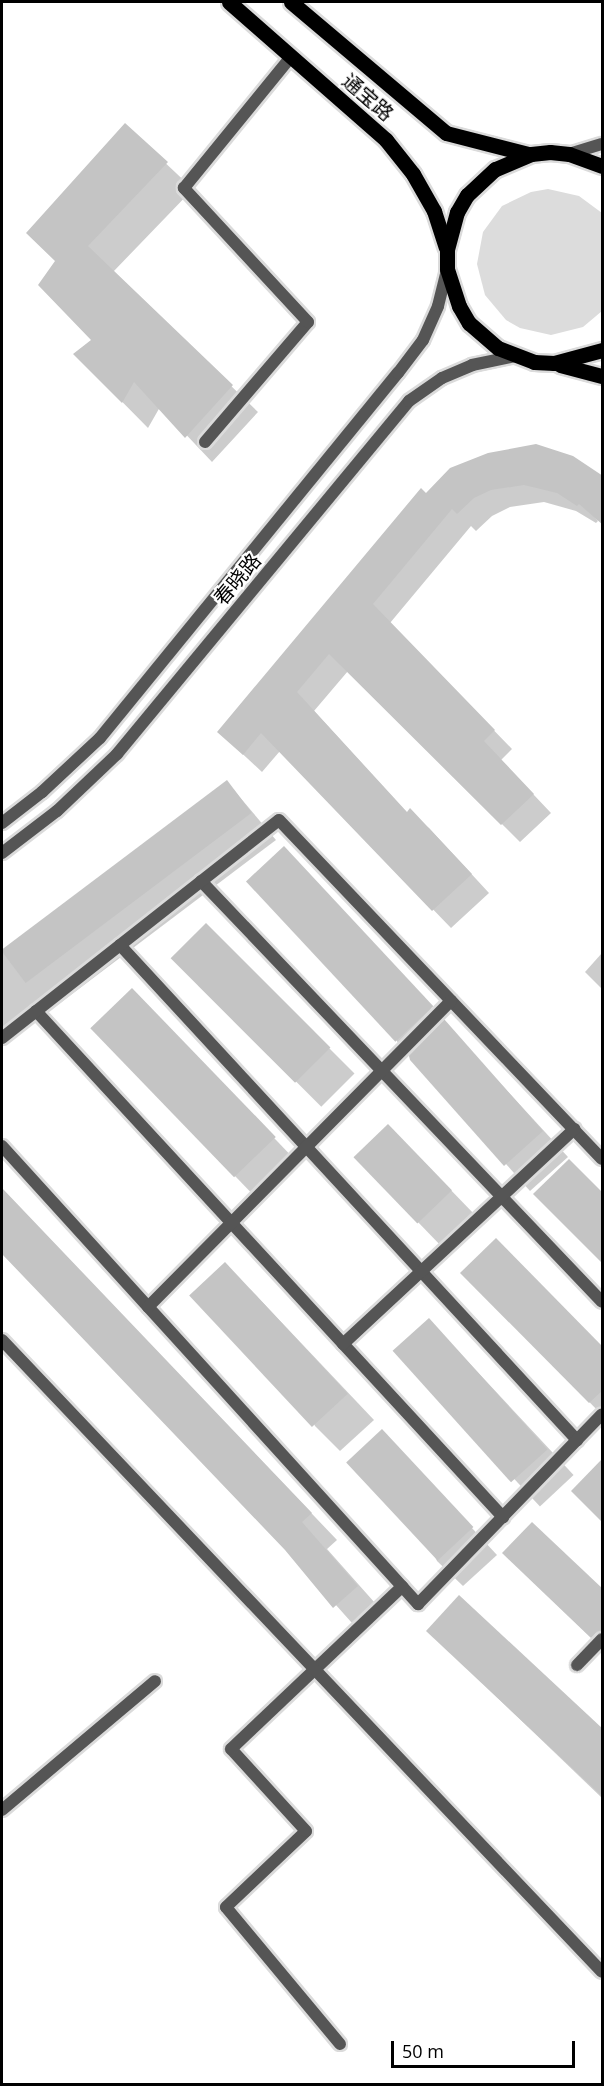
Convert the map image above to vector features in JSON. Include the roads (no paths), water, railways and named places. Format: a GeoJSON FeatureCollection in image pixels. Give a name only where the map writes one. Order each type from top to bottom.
{"type":"FeatureCollection","features":[{"type":"Feature","properties":{"kind":"main road","name":"通宝路"},"geometry":{"type":"LineString","coordinates":[[229,2],[386,140],[413,174],[434,211],[447,249]]}},
{"type":"Feature","properties":{"kind":"main road"},"geometry":{"type":"LineString","coordinates":[[291,2],[446,133],[531,154],[569,154],[603,166]]}},
{"type":"Feature","properties":{"kind":"main road"},"geometry":{"type":"LineString","coordinates":[[531,154],[495,169],[480,181],[457,212],[447,249],[447,269],[459,306],[469,322],[498,348],[516,356],[603,376]]}},
{"type":"Feature","properties":{"kind":"main road"},"geometry":{"type":"LineString","coordinates":[[554,363],[603,350]]}},
{"type":"Feature","properties":{"kind":"street"},"geometry":{"type":"LineString","coordinates":[[205,442],[308,322],[184,188],[290,58]]}},
{"type":"Feature","properties":{"kind":"street"},"geometry":{"type":"LineString","coordinates":[[569,154],[603,144]]}},
{"type":"Feature","properties":{"kind":"street","name":"春晓路"},"geometry":{"type":"LineString","coordinates":[[2,823],[42,792],[100,738],[398,373],[423,340],[438,306],[447,269]]}},
{"type":"Feature","properties":{"kind":"street","name":"春晓路"},"geometry":{"type":"LineString","coordinates":[[2,853],[57,811],[117,754],[409,401],[442,378],[472,365],[516,356]]}},
{"type":"Feature","properties":{"kind":"street"},"geometry":{"type":"LineString","coordinates":[[2,1038],[279,820],[603,1159]]}},
{"type":"Feature","properties":{"kind":"street"},"geometry":{"type":"LineString","coordinates":[[201,882],[603,1302]]}},
{"type":"Feature","properties":{"kind":"street"},"geometry":{"type":"LineString","coordinates":[[120,945],[577,1440]]}},
{"type":"Feature","properties":{"kind":"street"},"geometry":{"type":"LineString","coordinates":[[148,1307],[451,1001]]}},
{"type":"Feature","properties":{"kind":"street"},"geometry":{"type":"LineString","coordinates":[[36,1011],[503,1517]]}},
{"type":"Feature","properties":{"kind":"street"},"geometry":{"type":"LineString","coordinates":[[343,1344],[574,1129]]}},
{"type":"Feature","properties":{"kind":"street"},"geometry":{"type":"LineString","coordinates":[[2,1146],[418,1604],[603,1414]]}},
{"type":"Feature","properties":{"kind":"street"},"geometry":{"type":"LineString","coordinates":[[2,1340],[603,1972]]}},
{"type":"Feature","properties":{"kind":"street"},"geometry":{"type":"LineString","coordinates":[[340,2044],[226,1907],[306,1831],[231,1749],[317,1672],[402,1587]]}},
{"type":"Feature","properties":{"kind":"street"},"geometry":{"type":"LineString","coordinates":[[577,1665],[603,1639]]}},
{"type":"Feature","properties":{"kind":"street"},"geometry":{"type":"LineString","coordinates":[[2,1810],[155,1681]]}}]}
